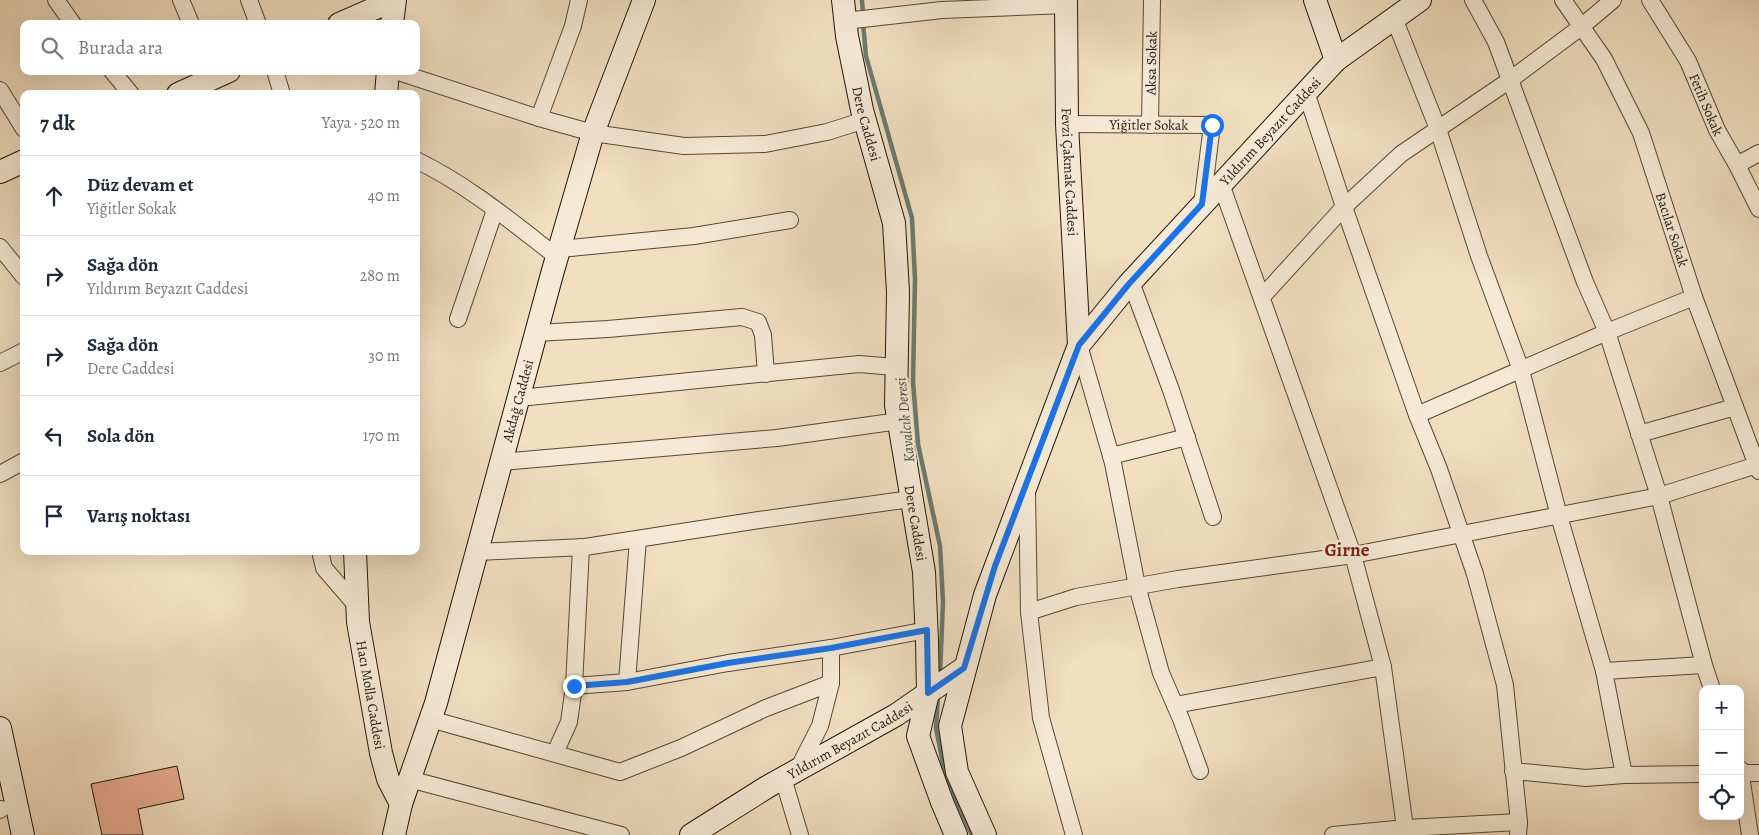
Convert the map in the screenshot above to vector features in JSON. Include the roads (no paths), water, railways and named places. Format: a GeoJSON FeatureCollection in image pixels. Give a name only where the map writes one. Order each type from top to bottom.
{"type":"FeatureCollection","features":[{"type":"Feature","properties":{"kind":"street"},"geometry":{"type":"LineString","coordinates":[[56,0],[70,20]]}},
{"type":"Feature","properties":{"kind":"street"},"geometry":{"type":"LineString","coordinates":[[181,0],[188,20]]}},
{"type":"Feature","properties":{"kind":"street"},"geometry":{"type":"LineString","coordinates":[[249,0],[256,20]]}},
{"type":"Feature","properties":{"kind":"street"},"geometry":{"type":"LineString","coordinates":[[348,20],[394,0],[392,20]]}},
{"type":"Feature","properties":{"kind":"street"},"geometry":{"type":"LineString","coordinates":[[539,118],[573,26],[579,0]]}},
{"type":"Feature","properties":{"kind":"street","name":"Akdağ Caddesi"},"geometry":{"type":"LineString","coordinates":[[401,804],[436,703],[518,398],[593,132],[644,0]]}},
{"type":"Feature","properties":{"kind":"street","name":"Aksa Sokak"},"geometry":{"type":"LineString","coordinates":[[1150,124],[1152,0]]}},
{"type":"Feature","properties":{"kind":"street"},"geometry":{"type":"LineString","coordinates":[[1315,0],[1336,60]]}},
{"type":"Feature","properties":{"kind":"street","name":"Yıldırım Beyazıt Caddesi"},"geometry":{"type":"LineString","coordinates":[[691,835],[790,774],[896,715],[964,668],[985,595],[1079,345],[1131,282],[1336,60],[1420,0]]}},
{"type":"Feature","properties":{"kind":"street"},"geometry":{"type":"LineString","coordinates":[[1473,0],[1496,42],[1585,282],[1606,332],[1659,496],[1711,685]]}},
{"type":"Feature","properties":{"kind":"street","name":"Bacılar Sokak"},"geometry":{"type":"LineString","coordinates":[[1563,0],[1604,59],[1641,133],[1694,297],[1758,468]]}},
{"type":"Feature","properties":{"kind":"street"},"geometry":{"type":"LineString","coordinates":[[1262,297],[1344,207],[1401,154],[1510,80],[1613,0]]}},
{"type":"Feature","properties":{"kind":"street","name":"Fetih Sokak"},"geometry":{"type":"LineString","coordinates":[[1650,0],[1688,61],[1717,130],[1759,209]]}},
{"type":"Feature","properties":{"kind":"street"},"geometry":{"type":"LineString","coordinates":[[849,14],[889,15],[1066,2]]}},
{"type":"Feature","properties":{"kind":"street","name":"Fevzi Çakmak Caddesi"},"geometry":{"type":"LineString","coordinates":[[1066,2],[1067,124],[1079,345]]}},
{"type":"Feature","properties":{"kind":"street","name":"Dere Caddesi"},"geometry":{"type":"LineString","coordinates":[[849,14],[865,120],[894,223],[898,292],[895,367],[896,405],[924,572],[927,630],[928,693],[918,736],[956,835]]}},
{"type":"Feature","properties":{"kind":"street"},"geometry":{"type":"LineString","coordinates":[[1394,18],[1438,129],[1479,256],[1521,370],[1559,516],[1604,671],[1624,776]]}},
{"type":"Feature","properties":{"kind":"street"},"geometry":{"type":"LineString","coordinates":[[115,75],[128,90]]}},
{"type":"Feature","properties":{"kind":"street"},"geometry":{"type":"LineString","coordinates":[[186,90],[215,75]]}},
{"type":"Feature","properties":{"kind":"street"},"geometry":{"type":"LineString","coordinates":[[276,75],[281,90]]}},
{"type":"Feature","properties":{"kind":"street"},"geometry":{"type":"LineString","coordinates":[[386,90],[388,75]]}},
{"type":"Feature","properties":{"kind":"street"},"geometry":{"type":"LineString","coordinates":[[406,75],[539,118],[593,132],[684,146],[765,144],[827,132],[865,120]]}},
{"type":"Feature","properties":{"kind":"street"},"geometry":{"type":"LineString","coordinates":[[0,90],[20,122]]}},
{"type":"Feature","properties":{"kind":"street"},"geometry":{"type":"LineString","coordinates":[[1306,92],[1417,415],[1439,469],[1474,574],[1506,685],[1518,828],[1333,835]]}},
{"type":"Feature","properties":{"kind":"street","name":"Yiğitler Sokak"},"geometry":{"type":"LineString","coordinates":[[1067,124],[1212,125],[1202,204]]}},
{"type":"Feature","properties":{"kind":"street"},"geometry":{"type":"LineString","coordinates":[[1737,165],[1759,153]]}},
{"type":"Feature","properties":{"kind":"street"},"geometry":{"type":"LineString","coordinates":[[420,162],[436,169],[474,193],[495,210],[558,253],[694,236],[790,220]]}},
{"type":"Feature","properties":{"kind":"street"},"geometry":{"type":"LineString","coordinates":[[0,172],[20,164]]}},
{"type":"Feature","properties":{"kind":"street"},"geometry":{"type":"LineString","coordinates":[[1221,184],[1353,555],[1383,667],[1406,832]]}},
{"type":"Feature","properties":{"kind":"street"},"geometry":{"type":"LineString","coordinates":[[458,319],[495,210]]}},
{"type":"Feature","properties":{"kind":"street"},"geometry":{"type":"LineString","coordinates":[[0,247],[20,272]]}},
{"type":"Feature","properties":{"kind":"street"},"geometry":{"type":"LineString","coordinates":[[1131,282],[1187,437],[1213,517]]}},
{"type":"Feature","properties":{"kind":"street"},"geometry":{"type":"LineString","coordinates":[[1417,415],[1606,332],[1694,297]]}},
{"type":"Feature","properties":{"kind":"street"},"geometry":{"type":"LineString","coordinates":[[536,333],[608,329],[742,317],[758,322],[763,336],[766,374]]}},
{"type":"Feature","properties":{"kind":"street"},"geometry":{"type":"LineString","coordinates":[[1079,345],[1111,456],[1137,586],[1161,673],[1200,771]]}},
{"type":"Feature","properties":{"kind":"street"},"geometry":{"type":"LineString","coordinates":[[0,363],[20,353]]}},
{"type":"Feature","properties":{"kind":"street"},"geometry":{"type":"LineString","coordinates":[[518,398],[859,364],[895,367]]}},
{"type":"Feature","properties":{"kind":"street"},"geometry":{"type":"LineString","coordinates":[[1639,434],[1735,407]]}},
{"type":"Feature","properties":{"kind":"street"},"geometry":{"type":"LineString","coordinates":[[501,462],[777,438],[899,421]]}},
{"type":"Feature","properties":{"kind":"street"},"geometry":{"type":"LineString","coordinates":[[1111,456],[1187,437]]}},
{"type":"Feature","properties":{"kind":"street"},"geometry":{"type":"LineString","coordinates":[[0,474],[20,463]]}},
{"type":"Feature","properties":{"kind":"street"},"geometry":{"type":"LineString","coordinates":[[1028,612],[1076,597],[1137,586],[1353,555],[1559,516],[1659,496],[1758,468]]}},
{"type":"Feature","properties":{"kind":"street"},"geometry":{"type":"LineString","coordinates":[[1027,481],[1028,612],[1041,718],[1074,835]]}},
{"type":"Feature","properties":{"kind":"street"},"geometry":{"type":"LineString","coordinates":[[477,552],[580,547],[911,499]]}},
{"type":"Feature","properties":{"kind":"street"},"geometry":{"type":"LineString","coordinates":[[627,682],[638,539]]}},
{"type":"Feature","properties":{"kind":"street"},"geometry":{"type":"LineString","coordinates":[[555,753],[568,722],[574,686],[580,547]]}},
{"type":"Feature","properties":{"kind":"street"},"geometry":{"type":"LineString","coordinates":[[321,555],[324,568],[356,605]]}},
{"type":"Feature","properties":{"kind":"street","name":"Hacı Molla Caddesi"},"geometry":{"type":"LineString","coordinates":[[354,555],[356,605],[381,753],[388,779],[401,804]]}},
{"type":"Feature","properties":{"kind":"street"},"geometry":{"type":"LineString","coordinates":[[574,686],[627,682],[927,630]]}},
{"type":"Feature","properties":{"kind":"street"},"geometry":{"type":"LineString","coordinates":[[800,835],[790,774],[820,726],[831,683],[831,648]]}},
{"type":"Feature","properties":{"kind":"street"},"geometry":{"type":"LineString","coordinates":[[1604,671],[1704,665]]}},
{"type":"Feature","properties":{"kind":"street"},"geometry":{"type":"LineString","coordinates":[[1175,705],[1383,667]]}},
{"type":"Feature","properties":{"kind":"street"},"geometry":{"type":"LineString","coordinates":[[964,668],[950,726],[957,772],[985,835]]}},
{"type":"Feature","properties":{"kind":"street"},"geometry":{"type":"LineString","coordinates":[[430,719],[620,772],[681,748],[766,708],[831,683]]}},
{"type":"Feature","properties":{"kind":"street"},"geometry":{"type":"LineString","coordinates":[[0,728],[23,835]]}},
{"type":"Feature","properties":{"kind":"street"},"geometry":{"type":"LineString","coordinates":[[1513,771],[1586,778],[1699,774]]}},
{"type":"Feature","properties":{"kind":"street"},"geometry":{"type":"LineString","coordinates":[[1744,772],[1759,773]]}},
{"type":"Feature","properties":{"kind":"street"},"geometry":{"type":"LineString","coordinates":[[1741,775],[1750,835]]}},
{"type":"Feature","properties":{"kind":"street"},"geometry":{"type":"LineString","coordinates":[[409,779],[621,835]]}},
{"type":"Feature","properties":{"kind":"street"},"geometry":{"type":"LineString","coordinates":[[394,835],[401,804]]}},
{"type":"Feature","properties":{"kind":"street"},"geometry":{"type":"LineString","coordinates":[[0,807],[7,835]]}},
{"type":"Feature","properties":{"kind":"waterway","name":"Kavalcık Deresi"},"geometry":{"type":"LineString","coordinates":[[862,0],[863,15]]}},
{"type":"Feature","properties":{"kind":"waterway","name":"Kavalcık Deresi"},"geometry":{"type":"LineString","coordinates":[[863,23],[866,56],[912,218],[915,279],[913,382],[918,444],[940,546],[943,602],[940,675]]}},
{"type":"Feature","properties":{"kind":"waterway","name":"Kavalcık Deresi"},"geometry":{"type":"LineString","coordinates":[[938,696],[936,728],[945,774],[972,835]]}},
{"type":"Feature","properties":{"kind":"district","name":"Girne"},"geometry":{"type":"Point","coordinates":[1347,549]}}]}
